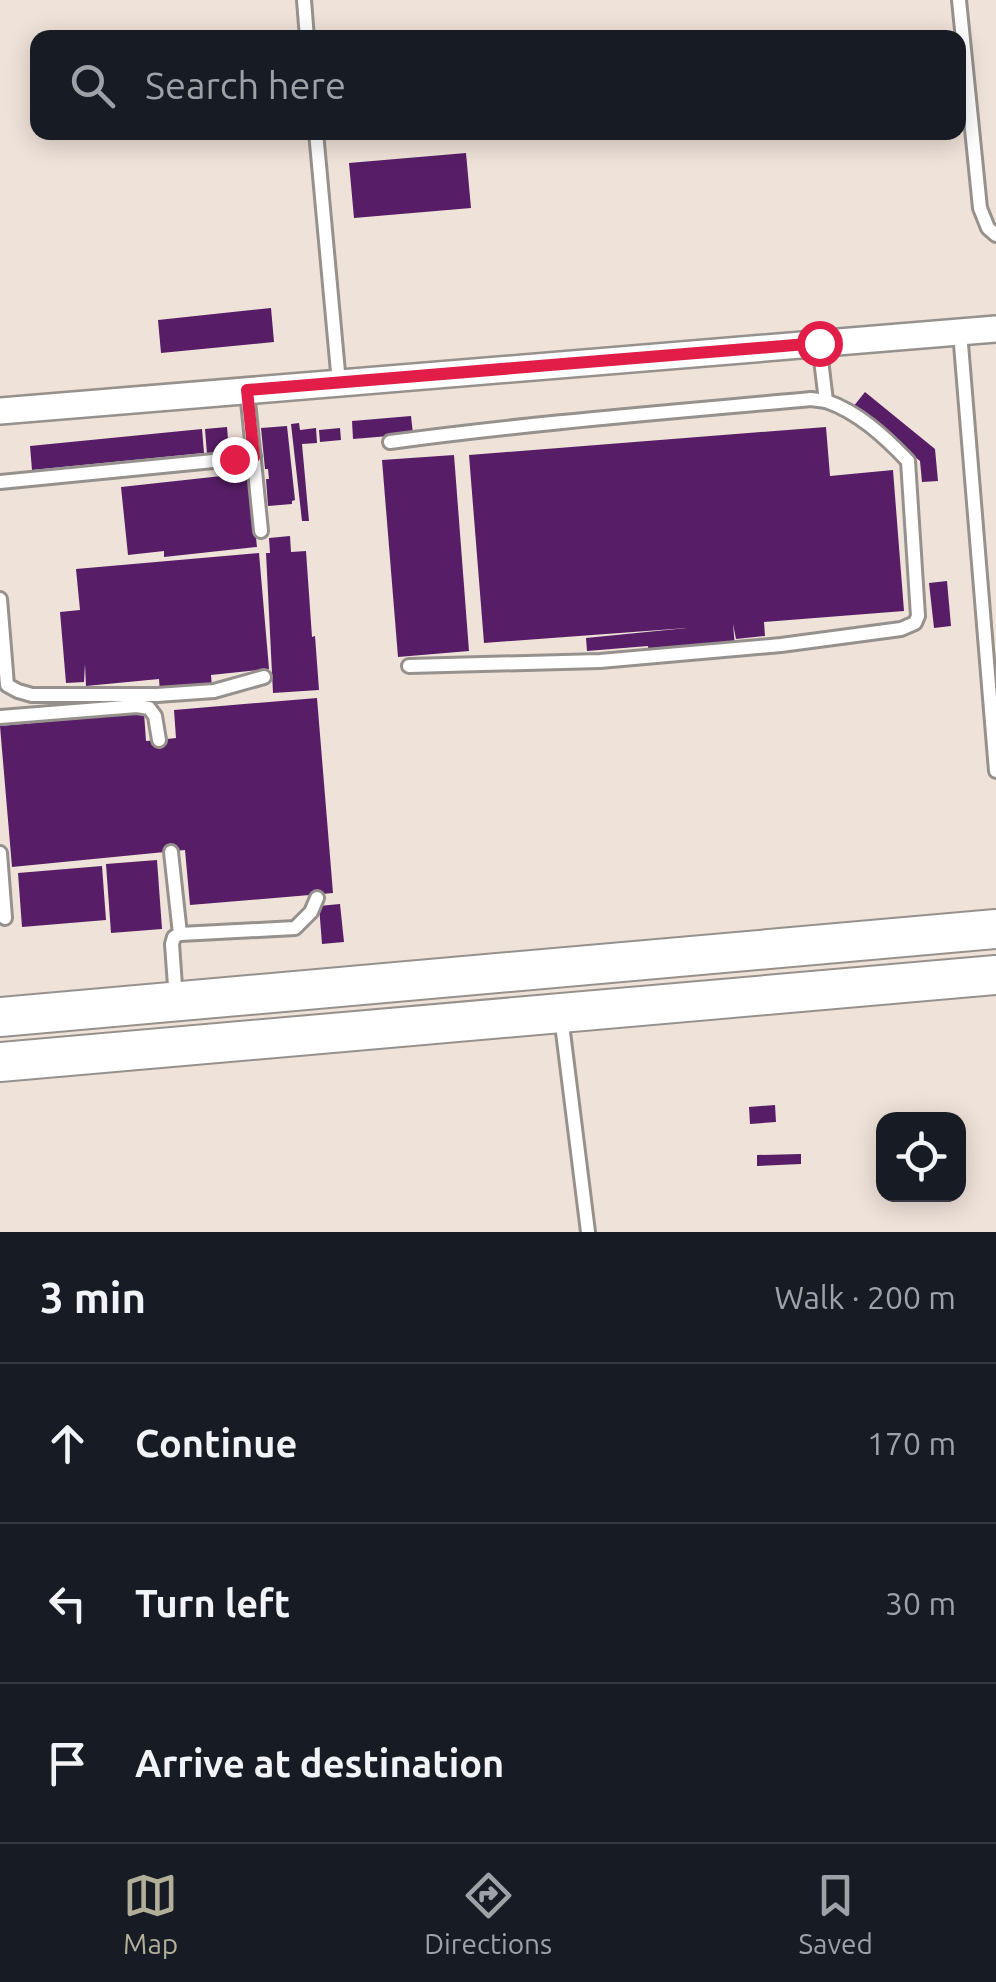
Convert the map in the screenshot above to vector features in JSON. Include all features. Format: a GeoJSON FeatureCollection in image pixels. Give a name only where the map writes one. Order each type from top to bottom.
{"type":"FeatureCollection","features":[{"type":"Feature","properties":{"kind":"main road"},"geometry":{"type":"LineString","coordinates":[[0,1017],[995,930]]}},
{"type":"Feature","properties":{"kind":"main road"},"geometry":{"type":"LineString","coordinates":[[0,1062],[996,975]]}},
{"type":"Feature","properties":{"kind":"street"},"geometry":{"type":"LineString","coordinates":[[0,411],[996,329]]}},
{"type":"Feature","properties":{"kind":"lane"},"geometry":{"type":"LineString","coordinates":[[304,0],[306,30]]}},
{"type":"Feature","properties":{"kind":"lane"},"geometry":{"type":"LineString","coordinates":[[960,0],[963,30]]}},
{"type":"Feature","properties":{"kind":"lane"},"geometry":{"type":"LineString","coordinates":[[966,62],[980,208],[988,228],[996,234]]}},
{"type":"Feature","properties":{"kind":"lane"},"geometry":{"type":"LineString","coordinates":[[317,140],[339,383]]}},
{"type":"Feature","properties":{"kind":"lane"},"geometry":{"type":"LineString","coordinates":[[960,332],[996,771]]}},
{"type":"Feature","properties":{"kind":"lane"},"geometry":{"type":"LineString","coordinates":[[819,343],[826,401]]}},
{"type":"Feature","properties":{"kind":"lane"},"geometry":{"type":"LineString","coordinates":[[247,390],[261,531]]}},
{"type":"Feature","properties":{"kind":"lane"},"geometry":{"type":"LineString","coordinates":[[390,442],[811,399],[839,406],[871,426],[908,461],[918,616],[915,623],[902,629],[618,660],[408,666]]}},
{"type":"Feature","properties":{"kind":"lane"},"geometry":{"type":"LineString","coordinates":[[0,482],[254,457]]}},
{"type":"Feature","properties":{"kind":"lane"},"geometry":{"type":"LineString","coordinates":[[0,599],[7,685],[18,692],[157,695],[214,690],[264,677]]}},
{"type":"Feature","properties":{"kind":"lane"},"geometry":{"type":"LineString","coordinates":[[0,716],[138,706],[149,708],[155,716],[159,740]]}},
{"type":"Feature","properties":{"kind":"lane"},"geometry":{"type":"LineString","coordinates":[[171,852],[180,934]]}},
{"type":"Feature","properties":{"kind":"lane"},"geometry":{"type":"LineString","coordinates":[[0,853],[5,918]]}},
{"type":"Feature","properties":{"kind":"lane"},"geometry":{"type":"LineString","coordinates":[[176,1002],[174,937],[295,928],[311,912],[317,898]]}},
{"type":"Feature","properties":{"kind":"lane"},"geometry":{"type":"LineString","coordinates":[[560,1014],[588,1232]]}},
{"type":"Feature","properties":{"kind":"shaded area"},"geometry":{"type":"Polygon","coordinates":[[[0,0],[996,0],[996,1232],[0,1232],[0,0]]]}},
{"type":"Feature","properties":{"kind":"building"},"geometry":{"type":"Polygon","coordinates":[[[466,153],[471,208],[354,218],[349,163],[466,153]]]}},
{"type":"Feature","properties":{"kind":"building"},"geometry":{"type":"Polygon","coordinates":[[[271,308],[274,342],[161,353],[158,320],[271,308]]]}},
{"type":"Feature","properties":{"kind":"building"},"geometry":{"type":"Polygon","coordinates":[[[865,392],[935,449],[938,481],[922,482],[920,461],[853,407],[865,392]]]}},
{"type":"Feature","properties":{"kind":"building"},"geometry":{"type":"Polygon","coordinates":[[[411,416],[413,434],[353,439],[352,421],[411,416]]]}},
{"type":"Feature","properties":{"kind":"building"},"geometry":{"type":"Polygon","coordinates":[[[299,423],[300,430],[316,428],[317,443],[302,444],[309,521],[302,521],[291,424],[299,423]]]}},
{"type":"Feature","properties":{"kind":"building"},"geometry":{"type":"Polygon","coordinates":[[[287,426],[295,500],[292,504],[268,506],[269,479],[261,428],[287,426]]]}},
{"type":"Feature","properties":{"kind":"building"},"geometry":{"type":"Polygon","coordinates":[[[227,427],[229,452],[207,454],[205,429],[227,427]]]}},
{"type":"Feature","properties":{"kind":"building"},"geometry":{"type":"Polygon","coordinates":[[[826,427],[830,476],[893,470],[904,611],[764,622],[765,636],[736,639],[733,624],[735,647],[649,654],[648,646],[587,651],[586,638],[687,628],[484,643],[469,455],[826,427]]]}},
{"type":"Feature","properties":{"kind":"building"},"geometry":{"type":"Polygon","coordinates":[[[340,428],[341,440],[320,442],[319,430],[340,428]]]}},
{"type":"Feature","properties":{"kind":"building"},"geometry":{"type":"Polygon","coordinates":[[[202,429],[204,453],[32,470],[30,446],[202,429]]]}},
{"type":"Feature","properties":{"kind":"building"},"geometry":{"type":"Polygon","coordinates":[[[454,455],[469,651],[398,657],[382,460],[454,455]]]}},
{"type":"Feature","properties":{"kind":"building"},"geometry":{"type":"Polygon","coordinates":[[[249,473],[257,547],[164,557],[164,551],[128,555],[121,487],[249,473]]]}},
{"type":"Feature","properties":{"kind":"building"},"geometry":{"type":"Polygon","coordinates":[[[290,536],[291,552],[306,551],[319,690],[273,693],[266,553],[270,553],[269,538],[290,536]]]}},
{"type":"Feature","properties":{"kind":"building"},"geometry":{"type":"Polygon","coordinates":[[[259,553],[269,669],[211,675],[212,688],[160,693],[159,679],[86,686],[85,664],[84,682],[66,683],[60,612],[80,610],[76,569],[259,553]]]}},
{"type":"Feature","properties":{"kind":"building"},"geometry":{"type":"Polygon","coordinates":[[[947,581],[951,626],[934,628],[929,583],[947,581]]]}},
{"type":"Feature","properties":{"kind":"building"},"geometry":{"type":"Polygon","coordinates":[[[317,698],[333,893],[190,905],[185,850],[12,867],[0,726],[144,713],[146,741],[159,740],[176,738],[174,710],[317,698]]]}},
{"type":"Feature","properties":{"kind":"building"},"geometry":{"type":"Polygon","coordinates":[[[157,860],[162,929],[111,933],[106,864],[157,860]]]}},
{"type":"Feature","properties":{"kind":"building"},"geometry":{"type":"Polygon","coordinates":[[[102,866],[106,920],[22,927],[18,873],[102,866]]]}},
{"type":"Feature","properties":{"kind":"building"},"geometry":{"type":"Polygon","coordinates":[[[340,904],[344,942],[322,944],[319,906],[340,904]]]}},
{"type":"Feature","properties":{"kind":"building"},"geometry":{"type":"Polygon","coordinates":[[[775,1105],[776,1122],[750,1124],[749,1107],[775,1105]]]}},
{"type":"Feature","properties":{"kind":"building"},"geometry":{"type":"Polygon","coordinates":[[[801,1154],[801,1164],[757,1166],[757,1155],[801,1154]]]}},
{"type":"Feature","properties":{"kind":"route"},"geometry":{"type":"LineString","coordinates":[[234,459],[254,457],[247,390],[819,343]]}}]}
